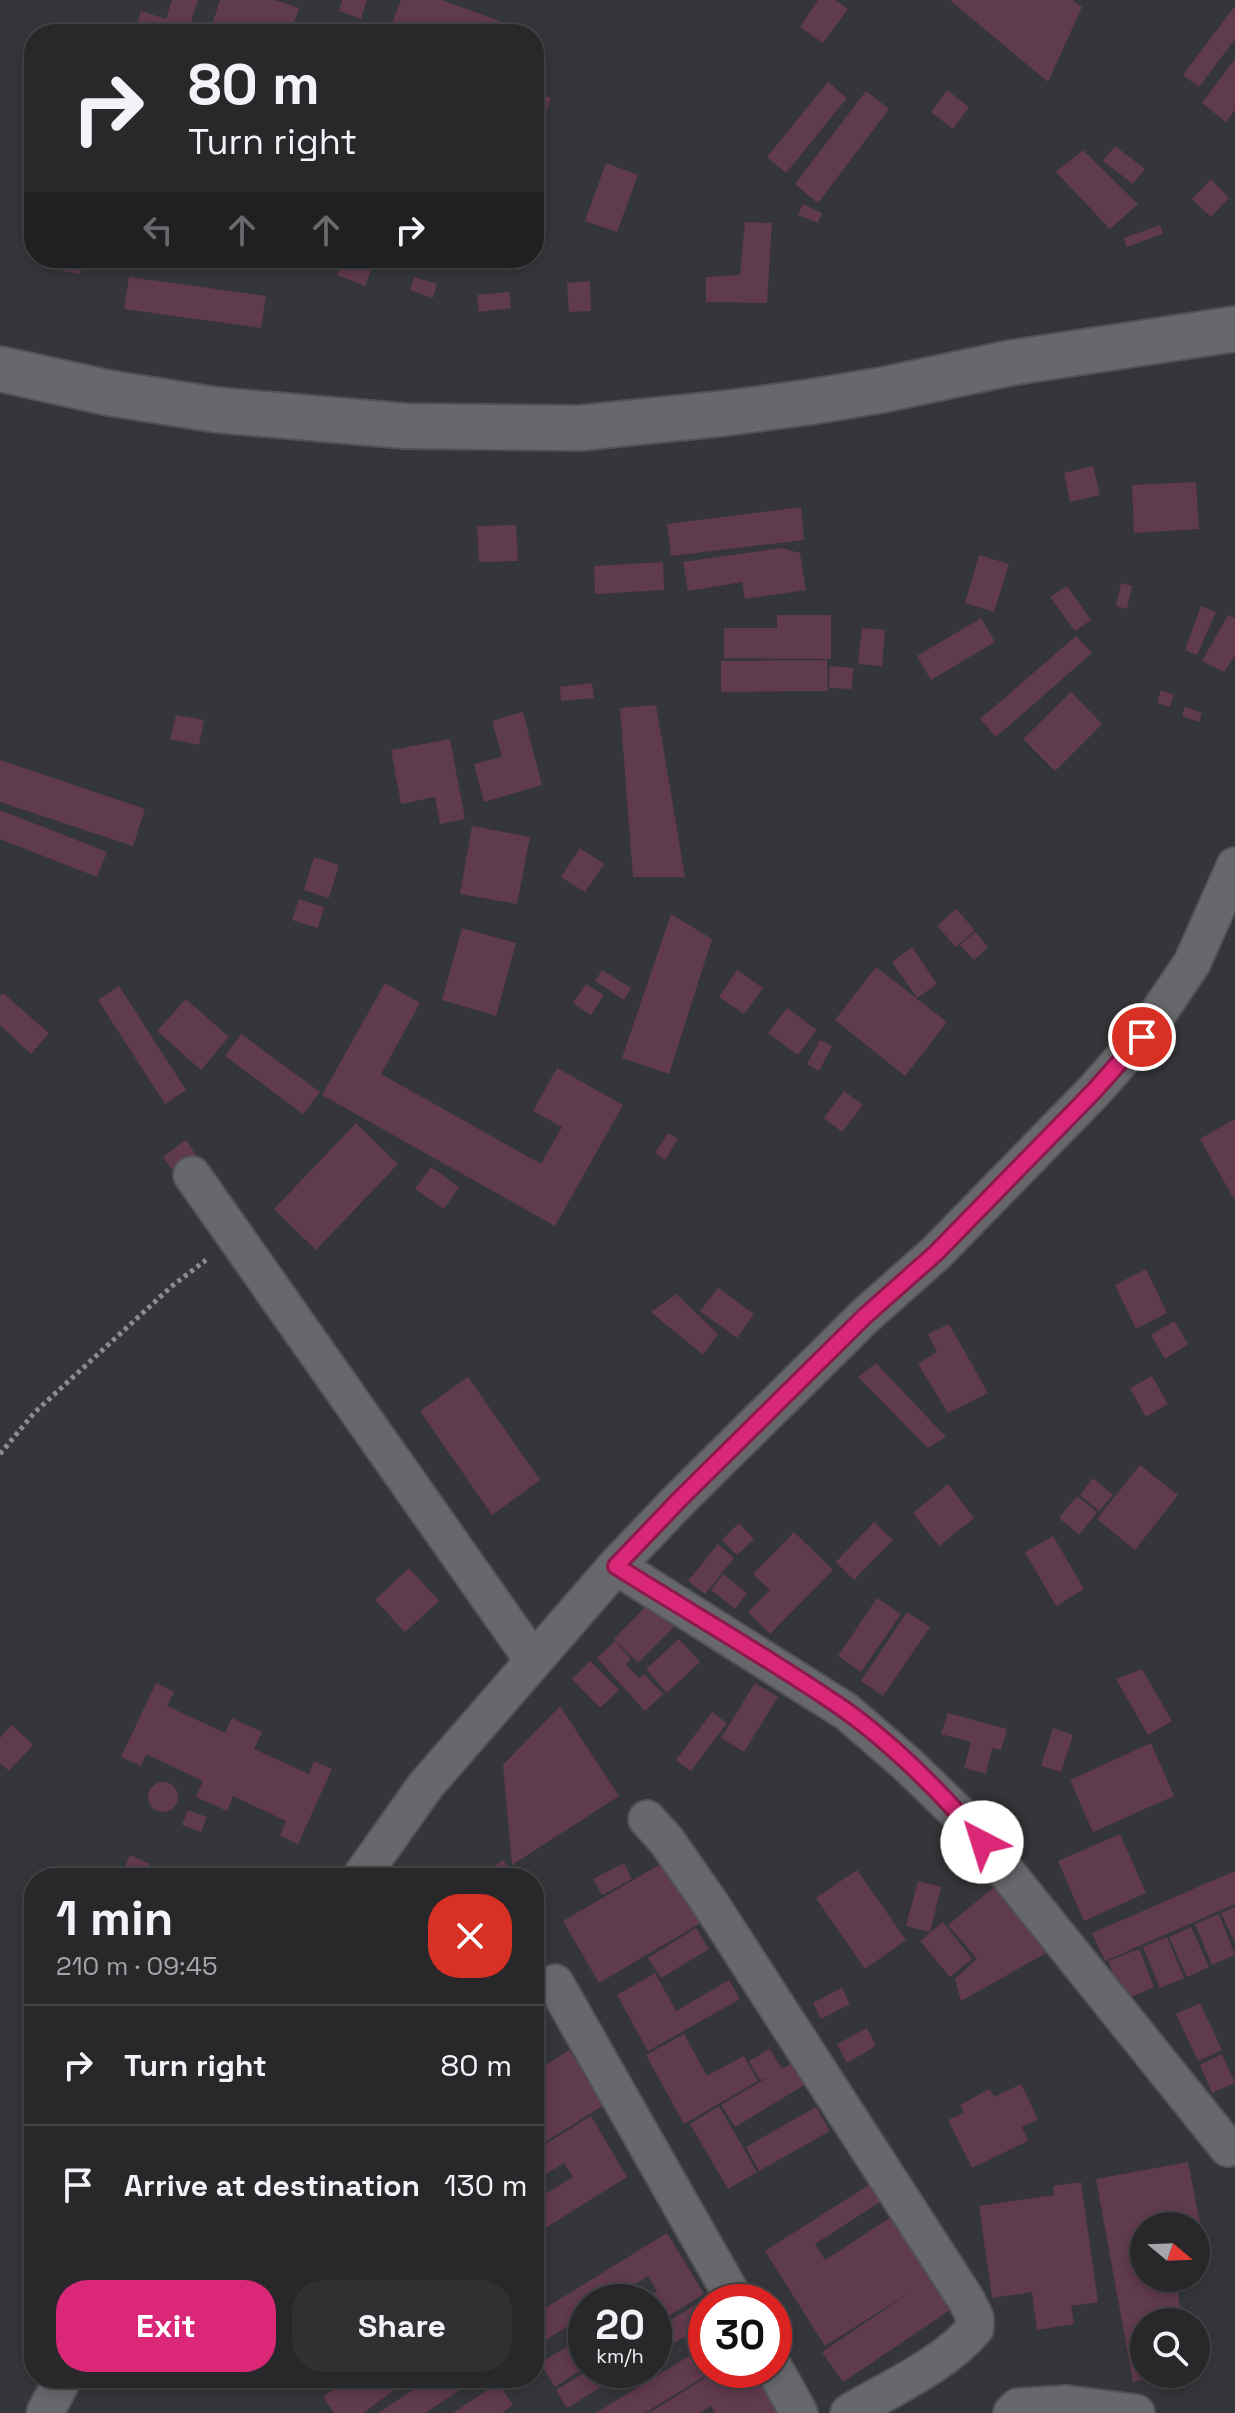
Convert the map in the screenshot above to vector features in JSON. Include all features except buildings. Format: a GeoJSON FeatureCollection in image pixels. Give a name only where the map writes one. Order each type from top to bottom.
{"type":"FeatureCollection","features":[{"type":"Feature","properties":{"kind":"main road"},"geometry":{"type":"LineString","coordinates":[[0,369],[109,393],[217,410],[405,426],[580,428],[810,402],[1010,363],[1235,329]]}},
{"type":"Feature","properties":{"kind":"street"},"geometry":{"type":"LineString","coordinates":[[367,1868],[426,1785],[616,1566],[865,1316],[936,1253],[1094,1091],[1142,1037],[1192,963],[1235,866]]}},
{"type":"Feature","properties":{"kind":"street"},"geometry":{"type":"LineString","coordinates":[[192,1175],[533,1660]]}},
{"type":"Feature","properties":{"kind":"street"},"geometry":{"type":"LineString","coordinates":[[616,1566],[847,1712],[907,1764],[963,1818],[1228,2148]]}},
{"type":"Feature","properties":{"kind":"street"},"geometry":{"type":"LineString","coordinates":[[647,1819],[666,1840],[710,1903],[975,2318],[975,2328],[967,2338],[941,2359],[849,2413]]}},
{"type":"Feature","properties":{"kind":"street"},"geometry":{"type":"LineString","coordinates":[[555,1983],[726,2284]]}},
{"type":"Feature","properties":{"kind":"street"},"geometry":{"type":"LineString","coordinates":[[45,2413],[58,2388]]}},
{"type":"Feature","properties":{"kind":"street"},"geometry":{"type":"LineString","coordinates":[[785,2388],[799,2413]]}},
{"type":"Feature","properties":{"kind":"street"},"geometry":{"type":"LineString","coordinates":[[1012,2413],[1018,2407],[1067,2404],[1136,2413]]}},
{"type":"Feature","properties":{"kind":"path"},"geometry":{"type":"LineString","coordinates":[[0,1454],[34,1413],[172,1286],[236,1237]]}},
{"type":"Feature","properties":{"kind":"route"},"geometry":{"type":"LineString","coordinates":[[982,1842],[963,1818],[907,1764],[847,1712],[616,1566],[865,1316],[936,1253],[993,1191],[1094,1091],[1142,1037]]}}]}
